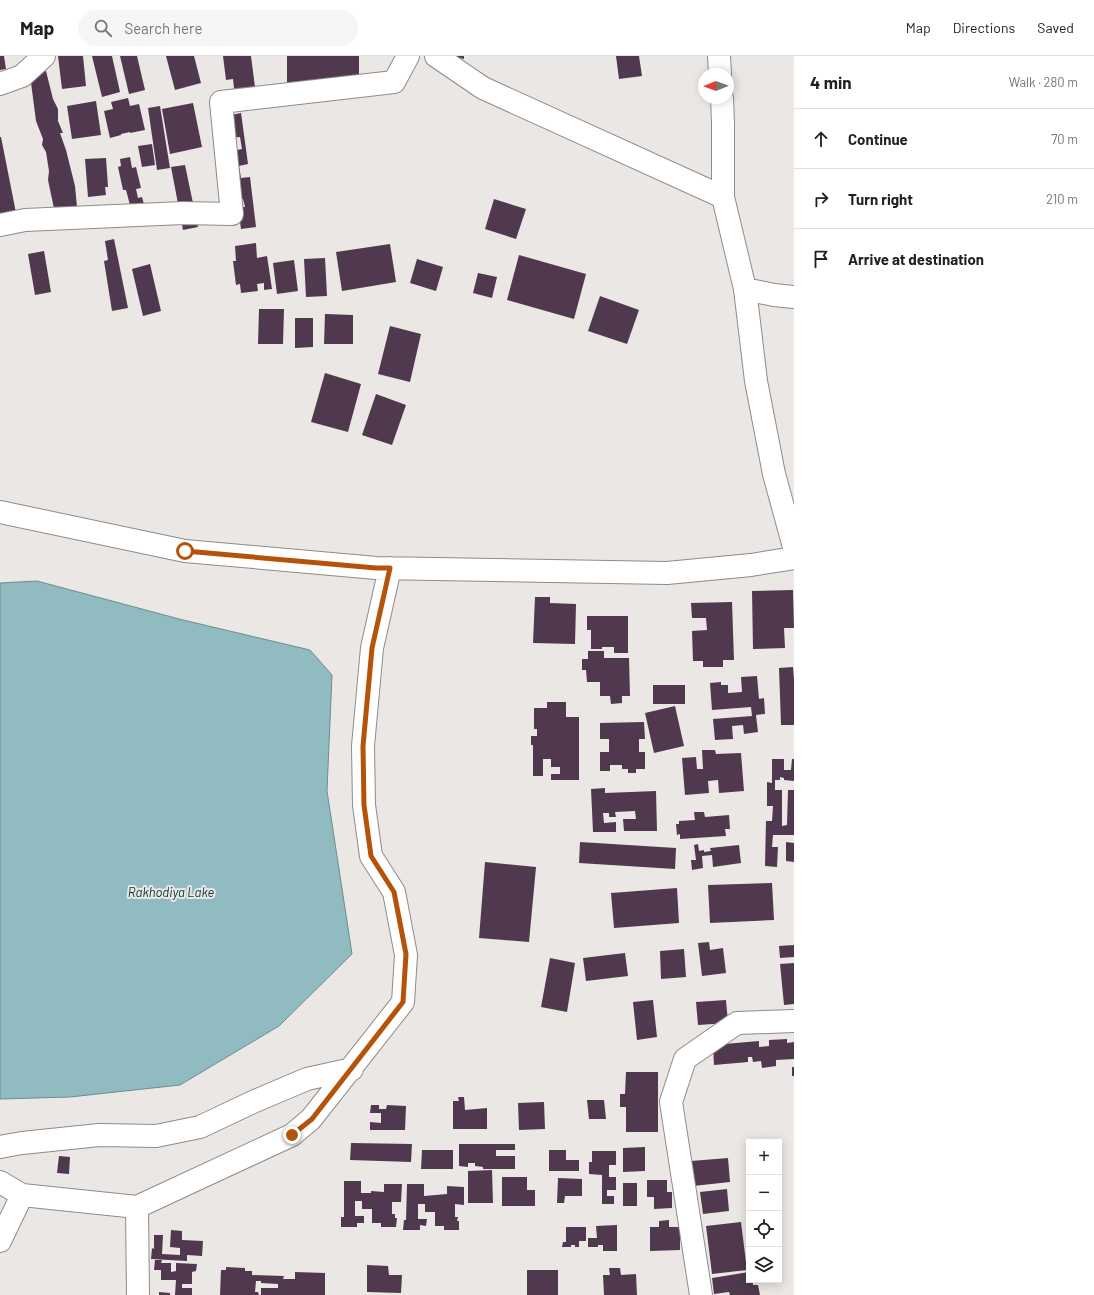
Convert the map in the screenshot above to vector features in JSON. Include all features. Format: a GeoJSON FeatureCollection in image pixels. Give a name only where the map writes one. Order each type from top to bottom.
{"type":"FeatureCollection","features":[{"type":"Feature","properties":{"kind":"street"},"geometry":{"type":"LineString","coordinates":[[0,84],[22,76],[44,56]]}},
{"type":"Feature","properties":{"kind":"street"},"geometry":{"type":"LineString","coordinates":[[0,225],[25,220],[183,213],[232,214],[221,102],[394,82],[408,56]]}},
{"type":"Feature","properties":{"kind":"street"},"geometry":{"type":"LineString","coordinates":[[436,56],[483,88],[723,197]]}},
{"type":"Feature","properties":{"kind":"street"},"geometry":{"type":"LineString","coordinates":[[719,56],[720,68]]}},
{"type":"Feature","properties":{"kind":"street"},"geometry":{"type":"LineString","coordinates":[[722,104],[724,123],[723,197],[745,288],[756,381],[774,474],[794,547]]}},
{"type":"Feature","properties":{"kind":"street"},"geometry":{"type":"LineString","coordinates":[[745,288],[774,295],[794,297]]}},
{"type":"Feature","properties":{"kind":"street"},"geometry":{"type":"LineString","coordinates":[[0,512],[185,551],[376,568],[667,573],[750,565],[794,558]]}},
{"type":"Feature","properties":{"kind":"street"},"geometry":{"type":"LineString","coordinates":[[0,1182],[22,1195],[137,1207],[292,1135],[312,1119],[403,1002],[406,954],[394,892],[371,856],[364,805],[363,746],[372,648],[390,568]]}},
{"type":"Feature","properties":{"kind":"street"},"geometry":{"type":"LineString","coordinates":[[701,1295],[671,1102],[683,1066],[686,1059],[737,1023],[794,1021]]}},
{"type":"Feature","properties":{"kind":"street"},"geometry":{"type":"LineString","coordinates":[[0,1147],[22,1143],[99,1135],[156,1136],[200,1127],[255,1101],[307,1079],[352,1069]]}},
{"type":"Feature","properties":{"kind":"street"},"geometry":{"type":"LineString","coordinates":[[0,1241],[22,1195]]}},
{"type":"Feature","properties":{"kind":"street"},"geometry":{"type":"LineString","coordinates":[[137,1207],[138,1295]]}},
{"type":"Feature","properties":{"kind":"water","name":"Rakhodiya Lake"},"geometry":{"type":"Polygon","coordinates":[[[37,581],[183,620],[310,650],[332,675],[327,791],[352,954],[279,1026],[180,1085],[70,1097],[0,1099],[0,583],[37,581]]]}},
{"type":"Feature","properties":{"kind":"building"},"geometry":{"type":"Polygon","coordinates":[[[0,56],[4,56],[6,69],[0,70],[0,56]]]}},
{"type":"Feature","properties":{"kind":"building"},"geometry":{"type":"Polygon","coordinates":[[[58,56],[83,56],[86,86],[62,89],[58,56]]]}},
{"type":"Feature","properties":{"kind":"building"},"geometry":{"type":"Polygon","coordinates":[[[92,56],[112,56],[120,92],[102,97],[92,56]]]}},
{"type":"Feature","properties":{"kind":"building"},"geometry":{"type":"Polygon","coordinates":[[[120,56],[137,56],[145,90],[129,94],[120,56]]]}},
{"type":"Feature","properties":{"kind":"building"},"geometry":{"type":"Polygon","coordinates":[[[166,56],[194,56],[201,83],[175,90],[166,56]]]}},
{"type":"Feature","properties":{"kind":"building"},"geometry":{"type":"Polygon","coordinates":[[[223,56],[251,56],[256,95],[235,97],[233,79],[226,80],[223,56]]]}},
{"type":"Feature","properties":{"kind":"building"},"geometry":{"type":"Polygon","coordinates":[[[287,56],[359,56],[359,90],[287,89],[287,56]]]}},
{"type":"Feature","properties":{"kind":"building"},"geometry":{"type":"Polygon","coordinates":[[[452,56],[464,56],[464,59],[452,56]]]}},
{"type":"Feature","properties":{"kind":"building"},"geometry":{"type":"Polygon","coordinates":[[[616,56],[639,56],[642,76],[619,79],[616,56]]]}},
{"type":"Feature","properties":{"kind":"building"},"geometry":{"type":"Polygon","coordinates":[[[46,71],[53,99],[58,109],[58,121],[63,133],[60,133],[75,186],[77,207],[56,218],[48,180],[49,171],[46,152],[42,145],[43,139],[36,121],[30,75],[46,71]]]}},
{"type":"Feature","properties":{"kind":"building"},"geometry":{"type":"Polygon","coordinates":[[[128,98],[130,106],[139,104],[145,130],[121,134],[110,138],[104,111],[113,109],[111,102],[128,98]]]}},
{"type":"Feature","properties":{"kind":"building"},"geometry":{"type":"Polygon","coordinates":[[[96,101],[101,135],[72,139],[67,106],[96,101]]]}},
{"type":"Feature","properties":{"kind":"building"},"geometry":{"type":"Polygon","coordinates":[[[193,103],[202,147],[170,154],[162,109],[193,103]]]}},
{"type":"Feature","properties":{"kind":"building"},"geometry":{"type":"Polygon","coordinates":[[[160,106],[170,168],[157,170],[148,108],[160,106]]]}},
{"type":"Feature","properties":{"kind":"building"},"geometry":{"type":"Polygon","coordinates":[[[241,113],[248,164],[239,166],[241,178],[250,177],[256,227],[241,229],[238,207],[245,207],[243,199],[237,199],[231,151],[242,149],[240,137],[229,138],[226,116],[241,113]]]}},
{"type":"Feature","properties":{"kind":"building"},"geometry":{"type":"Polygon","coordinates":[[[1,137],[19,228],[0,228],[1,137]]]}},
{"type":"Feature","properties":{"kind":"building"},"geometry":{"type":"Polygon","coordinates":[[[152,144],[155,165],[142,167],[138,146],[152,144]]]}},
{"type":"Feature","properties":{"kind":"building"},"geometry":{"type":"Polygon","coordinates":[[[130,157],[132,168],[136,167],[141,188],[136,189],[138,198],[142,197],[148,219],[130,205],[126,190],[123,190],[118,167],[121,166],[120,159],[130,157]]]}},
{"type":"Feature","properties":{"kind":"building"},"geometry":{"type":"Polygon","coordinates":[[[106,158],[108,187],[105,187],[106,195],[88,197],[85,159],[106,158]]]}},
{"type":"Feature","properties":{"kind":"building"},"geometry":{"type":"Polygon","coordinates":[[[185,165],[198,227],[183,230],[171,167],[185,165]]]}},
{"type":"Feature","properties":{"kind":"building"},"geometry":{"type":"Polygon","coordinates":[[[494,199],[526,209],[516,239],[485,229],[494,199]]]}},
{"type":"Feature","properties":{"kind":"building"},"geometry":{"type":"Polygon","coordinates":[[[114,239],[128,308],[112,311],[104,261],[108,260],[105,241],[114,239]]]}},
{"type":"Feature","properties":{"kind":"building"},"geometry":{"type":"Polygon","coordinates":[[[256,243],[257,258],[267,256],[272,289],[264,290],[264,283],[257,284],[258,291],[241,293],[240,284],[236,285],[233,261],[236,261],[235,246],[256,243]]]}},
{"type":"Feature","properties":{"kind":"building"},"geometry":{"type":"Polygon","coordinates":[[[390,244],[396,282],[342,291],[336,252],[390,244]]]}},
{"type":"Feature","properties":{"kind":"building"},"geometry":{"type":"Polygon","coordinates":[[[44,251],[51,292],[35,295],[28,254],[44,251]]]}},
{"type":"Feature","properties":{"kind":"building"},"geometry":{"type":"Polygon","coordinates":[[[519,255],[586,274],[574,319],[507,300],[519,255]]]}},
{"type":"Feature","properties":{"kind":"building"},"geometry":{"type":"Polygon","coordinates":[[[325,258],[327,296],[306,297],[304,259],[325,258]]]}},
{"type":"Feature","properties":{"kind":"building"},"geometry":{"type":"Polygon","coordinates":[[[417,259],[443,267],[436,291],[410,283],[417,259]]]}},
{"type":"Feature","properties":{"kind":"building"},"geometry":{"type":"Polygon","coordinates":[[[294,260],[298,291],[277,294],[273,263],[294,260]]]}},
{"type":"Feature","properties":{"kind":"building"},"geometry":{"type":"Polygon","coordinates":[[[150,264],[161,311],[143,316],[132,269],[150,264]]]}},
{"type":"Feature","properties":{"kind":"building"},"geometry":{"type":"Polygon","coordinates":[[[478,273],[497,277],[492,298],[473,293],[478,273]]]}},
{"type":"Feature","properties":{"kind":"building"},"geometry":{"type":"Polygon","coordinates":[[[600,296],[639,310],[627,344],[588,331],[600,296]]]}},
{"type":"Feature","properties":{"kind":"building"},"geometry":{"type":"Polygon","coordinates":[[[259,309],[284,309],[283,344],[258,344],[259,309]]]}},
{"type":"Feature","properties":{"kind":"building"},"geometry":{"type":"Polygon","coordinates":[[[325,314],[353,315],[353,344],[324,344],[325,314]]]}},
{"type":"Feature","properties":{"kind":"building"},"geometry":{"type":"Polygon","coordinates":[[[295,318],[313,318],[313,347],[295,348],[295,318]]]}},
{"type":"Feature","properties":{"kind":"building"},"geometry":{"type":"Polygon","coordinates":[[[390,326],[421,334],[410,382],[378,374],[390,326]]]}},
{"type":"Feature","properties":{"kind":"building"},"geometry":{"type":"Polygon","coordinates":[[[325,373],[361,384],[348,432],[311,422],[325,373]]]}},
{"type":"Feature","properties":{"kind":"building"},"geometry":{"type":"Polygon","coordinates":[[[376,394],[406,405],[392,445],[362,435],[376,394]]]}},
{"type":"Feature","properties":{"kind":"building"},"geometry":{"type":"Polygon","coordinates":[[[793,590],[794,628],[784,628],[785,648],[753,649],[752,591],[793,590]]]}},
{"type":"Feature","properties":{"kind":"building"},"geometry":{"type":"Polygon","coordinates":[[[535,597],[550,597],[550,603],[576,604],[575,644],[533,643],[535,597]]]}},
{"type":"Feature","properties":{"kind":"building"},"geometry":{"type":"Polygon","coordinates":[[[732,602],[734,660],[723,660],[723,667],[703,667],[703,661],[693,661],[692,631],[707,630],[706,618],[692,618],[691,603],[732,602]]]}},
{"type":"Feature","properties":{"kind":"building"},"geometry":{"type":"Polygon","coordinates":[[[587,616],[628,616],[628,653],[614,653],[614,647],[591,649],[591,630],[587,630],[587,616]]]}},
{"type":"Feature","properties":{"kind":"building"},"geometry":{"type":"Polygon","coordinates":[[[588,651],[604,651],[604,658],[629,658],[630,696],[622,696],[622,703],[611,704],[610,696],[600,696],[600,682],[587,682],[586,670],[582,670],[582,659],[588,659],[588,651]]]}},
{"type":"Feature","properties":{"kind":"building"},"geometry":{"type":"Polygon","coordinates":[[[793,667],[794,725],[781,725],[779,668],[793,667]]]}},
{"type":"Feature","properties":{"kind":"building"},"geometry":{"type":"Polygon","coordinates":[[[757,676],[759,699],[764,698],[765,714],[756,715],[758,732],[744,734],[743,725],[732,726],[733,739],[715,740],[713,719],[752,716],[751,707],[712,710],[710,683],[721,682],[721,685],[728,685],[728,693],[742,692],[741,677],[757,676]]]}},
{"type":"Feature","properties":{"kind":"building"},"geometry":{"type":"Polygon","coordinates":[[[653,685],[685,685],[685,704],[653,704],[653,685]]]}},
{"type":"Feature","properties":{"kind":"building"},"geometry":{"type":"Polygon","coordinates":[[[547,702],[566,702],[566,717],[579,717],[579,780],[551,780],[551,774],[560,774],[560,767],[551,767],[551,759],[543,759],[543,776],[533,776],[533,745],[531,745],[531,736],[537,736],[537,729],[534,729],[534,708],[547,708],[547,702]]]}},
{"type":"Feature","properties":{"kind":"building"},"geometry":{"type":"Polygon","coordinates":[[[675,706],[684,746],[654,753],[645,713],[675,706]]]}},
{"type":"Feature","properties":{"kind":"building"},"geometry":{"type":"Polygon","coordinates":[[[644,722],[645,739],[639,739],[639,752],[645,752],[645,769],[636,769],[636,773],[628,773],[628,769],[622,769],[622,765],[610,765],[610,771],[600,771],[600,752],[609,752],[609,739],[600,739],[600,723],[644,722]]]}},
{"type":"Feature","properties":{"kind":"building"},"geometry":{"type":"Polygon","coordinates":[[[702,750],[715,750],[716,754],[741,753],[744,791],[719,793],[718,780],[708,781],[709,793],[685,795],[682,758],[696,757],[697,769],[703,769],[702,750]]]}},
{"type":"Feature","properties":{"kind":"building"},"geometry":{"type":"Polygon","coordinates":[[[772,759],[784,759],[784,770],[791,770],[792,759],[794,759],[794,781],[784,780],[784,778],[780,777],[780,780],[775,780],[775,790],[782,790],[782,826],[787,825],[788,790],[794,790],[794,835],[773,835],[772,847],[778,847],[777,867],[765,866],[766,821],[772,821],[773,806],[767,806],[767,782],[772,783],[772,759]]]}},
{"type":"Feature","properties":{"kind":"building"},"geometry":{"type":"Polygon","coordinates":[[[605,788],[605,793],[656,791],[657,831],[624,831],[623,819],[636,819],[635,811],[615,812],[616,817],[609,817],[609,813],[603,813],[604,823],[616,822],[616,832],[593,832],[591,789],[605,788]]]}},
{"type":"Feature","properties":{"kind":"building"},"geometry":{"type":"Polygon","coordinates":[[[694,812],[704,812],[705,817],[729,815],[730,829],[725,829],[726,836],[680,839],[680,834],[677,835],[676,824],[679,824],[679,821],[695,820],[694,812]]]}},
{"type":"Feature","properties":{"kind":"building"},"geometry":{"type":"Polygon","coordinates":[[[580,842],[676,848],[675,869],[579,863],[580,842]]]}},
{"type":"Feature","properties":{"kind":"building"},"geometry":{"type":"Polygon","coordinates":[[[786,842],[794,843],[794,862],[786,861],[786,842]]]}},
{"type":"Feature","properties":{"kind":"building"},"geometry":{"type":"Polygon","coordinates":[[[698,844],[699,851],[704,850],[704,852],[711,851],[710,848],[739,845],[741,863],[713,867],[712,855],[702,856],[703,868],[692,870],[691,860],[696,860],[694,845],[698,844]]]}},
{"type":"Feature","properties":{"kind":"building"},"geometry":{"type":"Polygon","coordinates":[[[485,862],[536,867],[529,942],[479,938],[485,862]]]}},
{"type":"Feature","properties":{"kind":"building"},"geometry":{"type":"Polygon","coordinates":[[[772,883],[774,920],[710,923],[708,885],[772,883]]]}},
{"type":"Feature","properties":{"kind":"building"},"geometry":{"type":"Polygon","coordinates":[[[677,888],[679,923],[614,928],[611,893],[677,888]]]}},
{"type":"Feature","properties":{"kind":"building"},"geometry":{"type":"Polygon","coordinates":[[[709,942],[710,950],[723,948],[726,973],[702,976],[698,943],[709,942]]]}},
{"type":"Feature","properties":{"kind":"building"},"geometry":{"type":"Polygon","coordinates":[[[794,945],[794,957],[780,958],[779,946],[794,945]]]}},
{"type":"Feature","properties":{"kind":"building"},"geometry":{"type":"Polygon","coordinates":[[[684,949],[686,977],[661,979],[660,951],[684,949]]]}},
{"type":"Feature","properties":{"kind":"building"},"geometry":{"type":"Polygon","coordinates":[[[625,953],[628,976],[586,981],[583,958],[625,953]]]}},
{"type":"Feature","properties":{"kind":"building"},"geometry":{"type":"Polygon","coordinates":[[[550,958],[575,963],[567,1012],[541,1007],[550,958]]]}},
{"type":"Feature","properties":{"kind":"building"},"geometry":{"type":"Polygon","coordinates":[[[794,963],[794,1004],[784,1005],[780,964],[794,963]]]}},
{"type":"Feature","properties":{"kind":"building"},"geometry":{"type":"Polygon","coordinates":[[[653,1000],[657,1037],[637,1040],[633,1002],[653,1000]]]}},
{"type":"Feature","properties":{"kind":"building"},"geometry":{"type":"Polygon","coordinates":[[[726,1000],[728,1023],[698,1025],[696,1002],[726,1000]]]}},
{"type":"Feature","properties":{"kind":"building"},"geometry":{"type":"Polygon","coordinates":[[[787,1039],[787,1043],[794,1042],[794,1059],[776,1060],[776,1066],[762,1068],[761,1061],[753,1062],[752,1057],[748,1057],[748,1062],[714,1065],[713,1045],[759,1041],[759,1047],[769,1046],[769,1040],[787,1039]]]}},
{"type":"Feature","properties":{"kind":"building"},"geometry":{"type":"Polygon","coordinates":[[[792,1067],[794,1067],[794,1076],[792,1076],[792,1067]]]}},
{"type":"Feature","properties":{"kind":"building"},"geometry":{"type":"Polygon","coordinates":[[[626,1072],[658,1072],[658,1132],[626,1132],[626,1107],[620,1107],[620,1094],[625,1094],[626,1072]]]}},
{"type":"Feature","properties":{"kind":"building"},"geometry":{"type":"Polygon","coordinates":[[[458,1097],[464,1097],[465,1110],[487,1108],[487,1129],[453,1129],[453,1101],[459,1101],[458,1097]]]}},
{"type":"Feature","properties":{"kind":"building"},"geometry":{"type":"Polygon","coordinates":[[[587,1100],[604,1100],[606,1119],[589,1119],[587,1100]]]}},
{"type":"Feature","properties":{"kind":"building"},"geometry":{"type":"Polygon","coordinates":[[[544,1102],[545,1129],[519,1130],[518,1103],[544,1102]]]}},
{"type":"Feature","properties":{"kind":"building"},"geometry":{"type":"Polygon","coordinates":[[[371,1105],[379,1105],[379,1109],[386,1109],[387,1105],[406,1106],[405,1130],[370,1130],[370,1122],[381,1123],[381,1113],[370,1113],[371,1105]]]}},
{"type":"Feature","properties":{"kind":"building"},"geometry":{"type":"Polygon","coordinates":[[[351,1143],[412,1144],[411,1162],[350,1160],[351,1143]]]}},
{"type":"Feature","properties":{"kind":"building"},"geometry":{"type":"Polygon","coordinates":[[[459,1144],[515,1144],[515,1150],[496,1150],[496,1156],[515,1156],[515,1169],[483,1169],[483,1167],[475,1166],[475,1163],[468,1163],[468,1167],[459,1166],[459,1144]]]}},
{"type":"Feature","properties":{"kind":"building"},"geometry":{"type":"Polygon","coordinates":[[[645,1147],[645,1171],[623,1172],[623,1148],[645,1147]]]}},
{"type":"Feature","properties":{"kind":"building"},"geometry":{"type":"Polygon","coordinates":[[[422,1150],[453,1150],[453,1169],[421,1169],[422,1150]]]}},
{"type":"Feature","properties":{"kind":"building"},"geometry":{"type":"Polygon","coordinates":[[[549,1150],[566,1150],[566,1160],[579,1160],[579,1171],[549,1171],[549,1150]]]}},
{"type":"Feature","properties":{"kind":"building"},"geometry":{"type":"Polygon","coordinates":[[[592,1151],[616,1151],[616,1165],[609,1165],[609,1177],[616,1177],[616,1190],[607,1190],[607,1196],[614,1196],[614,1204],[602,1204],[602,1175],[589,1174],[589,1162],[592,1162],[592,1151]]]}},
{"type":"Feature","properties":{"kind":"building"},"geometry":{"type":"Polygon","coordinates":[[[59,1156],[70,1157],[69,1174],[57,1173],[59,1156]]]}},
{"type":"Feature","properties":{"kind":"building"},"geometry":{"type":"Polygon","coordinates":[[[728,1158],[730,1182],[693,1186],[691,1161],[728,1158]]]}},
{"type":"Feature","properties":{"kind":"building"},"geometry":{"type":"Polygon","coordinates":[[[492,1170],[493,1203],[468,1203],[468,1171],[492,1170]]]}},
{"type":"Feature","properties":{"kind":"building"},"geometry":{"type":"Polygon","coordinates":[[[502,1177],[527,1177],[527,1190],[535,1190],[535,1206],[502,1206],[502,1177]]]}},
{"type":"Feature","properties":{"kind":"building"},"geometry":{"type":"Polygon","coordinates":[[[558,1178],[582,1179],[582,1196],[565,1196],[564,1203],[557,1203],[558,1178]]]}},
{"type":"Feature","properties":{"kind":"building"},"geometry":{"type":"Polygon","coordinates":[[[647,1180],[667,1180],[667,1192],[672,1192],[672,1208],[654,1209],[654,1197],[647,1197],[647,1180]]]}},
{"type":"Feature","properties":{"kind":"building"},"geometry":{"type":"Polygon","coordinates":[[[344,1181],[361,1181],[361,1193],[371,1193],[371,1191],[384,1192],[384,1184],[402,1184],[401,1202],[392,1202],[392,1214],[395,1214],[395,1218],[397,1218],[396,1227],[381,1227],[381,1223],[372,1223],[372,1209],[362,1209],[362,1201],[355,1201],[355,1216],[364,1216],[364,1223],[357,1223],[357,1227],[341,1227],[341,1217],[344,1217],[344,1181]]]}},
{"type":"Feature","properties":{"kind":"building"},"geometry":{"type":"Polygon","coordinates":[[[623,1183],[637,1183],[637,1206],[623,1206],[623,1183]]]}},
{"type":"Feature","properties":{"kind":"building"},"geometry":{"type":"Polygon","coordinates":[[[407,1184],[424,1184],[424,1196],[447,1194],[447,1186],[464,1187],[464,1205],[455,1204],[455,1217],[458,1217],[457,1221],[459,1221],[459,1230],[444,1230],[444,1226],[435,1226],[435,1212],[425,1212],[425,1204],[418,1204],[418,1219],[427,1219],[426,1226],[420,1225],[420,1230],[403,1230],[404,1220],[406,1220],[407,1184]]]}},
{"type":"Feature","properties":{"kind":"building"},"geometry":{"type":"Polygon","coordinates":[[[727,1189],[729,1211],[703,1214],[700,1192],[727,1189]]]}},
{"type":"Feature","properties":{"kind":"building"},"geometry":{"type":"Polygon","coordinates":[[[669,1220],[669,1227],[680,1227],[680,1250],[650,1251],[650,1227],[659,1227],[659,1221],[669,1220]]]}},
{"type":"Feature","properties":{"kind":"building"},"geometry":{"type":"Polygon","coordinates":[[[741,1222],[746,1270],[712,1274],[706,1226],[741,1222]]]}},
{"type":"Feature","properties":{"kind":"building"},"geometry":{"type":"Polygon","coordinates":[[[617,1225],[617,1251],[603,1251],[603,1245],[598,1245],[598,1247],[588,1247],[588,1238],[597,1238],[596,1226],[617,1225]]]}},
{"type":"Feature","properties":{"kind":"building"},"geometry":{"type":"Polygon","coordinates":[[[566,1227],[586,1227],[586,1241],[579,1241],[579,1247],[571,1245],[571,1247],[562,1247],[563,1242],[566,1242],[566,1227]]]}},
{"type":"Feature","properties":{"kind":"building"},"geometry":{"type":"Polygon","coordinates":[[[171,1230],[182,1231],[182,1240],[203,1241],[202,1256],[187,1255],[187,1261],[151,1259],[152,1248],[154,1249],[154,1235],[163,1235],[162,1254],[180,1255],[180,1248],[170,1247],[171,1230]]]}},
{"type":"Feature","properties":{"kind":"building"},"geometry":{"type":"Polygon","coordinates":[[[155,1260],[162,1260],[161,1263],[171,1263],[171,1272],[176,1271],[176,1263],[197,1264],[196,1271],[192,1272],[192,1284],[182,1284],[182,1288],[192,1288],[192,1295],[175,1295],[176,1280],[161,1280],[161,1270],[154,1270],[155,1260]]]}},
{"type":"Feature","properties":{"kind":"building"},"geometry":{"type":"Polygon","coordinates":[[[367,1265],[388,1266],[389,1275],[402,1275],[401,1293],[367,1292],[367,1265]]]}},
{"type":"Feature","properties":{"kind":"building"},"geometry":{"type":"Polygon","coordinates":[[[226,1267],[245,1268],[245,1271],[252,1271],[252,1275],[284,1276],[283,1279],[295,1279],[295,1272],[325,1273],[325,1295],[261,1295],[261,1288],[278,1288],[278,1284],[261,1283],[261,1281],[256,1281],[255,1292],[258,1292],[259,1295],[220,1295],[221,1270],[226,1270],[226,1267]]]}},
{"type":"Feature","properties":{"kind":"building"},"geometry":{"type":"Polygon","coordinates":[[[609,1268],[620,1268],[621,1275],[636,1274],[637,1295],[604,1295],[603,1275],[610,1275],[609,1268]]]}},
{"type":"Feature","properties":{"kind":"building"},"geometry":{"type":"Polygon","coordinates":[[[527,1270],[558,1270],[558,1295],[527,1295],[527,1270]]]}},
{"type":"Feature","properties":{"kind":"building"},"geometry":{"type":"Polygon","coordinates":[[[746,1272],[746,1283],[758,1285],[760,1295],[730,1295],[729,1292],[714,1294],[712,1278],[746,1272]]]}},
{"type":"Feature","properties":{"kind":"building"},"geometry":{"type":"Polygon","coordinates":[[[159,1292],[170,1293],[170,1295],[159,1295],[159,1292]]]}},
{"type":"Feature","properties":{"kind":"route"},"geometry":{"type":"LineString","coordinates":[[185,551],[390,568],[380,605],[372,648],[363,746],[364,805],[371,856],[394,892],[406,954],[403,1002],[312,1119],[292,1135]]}}]}
